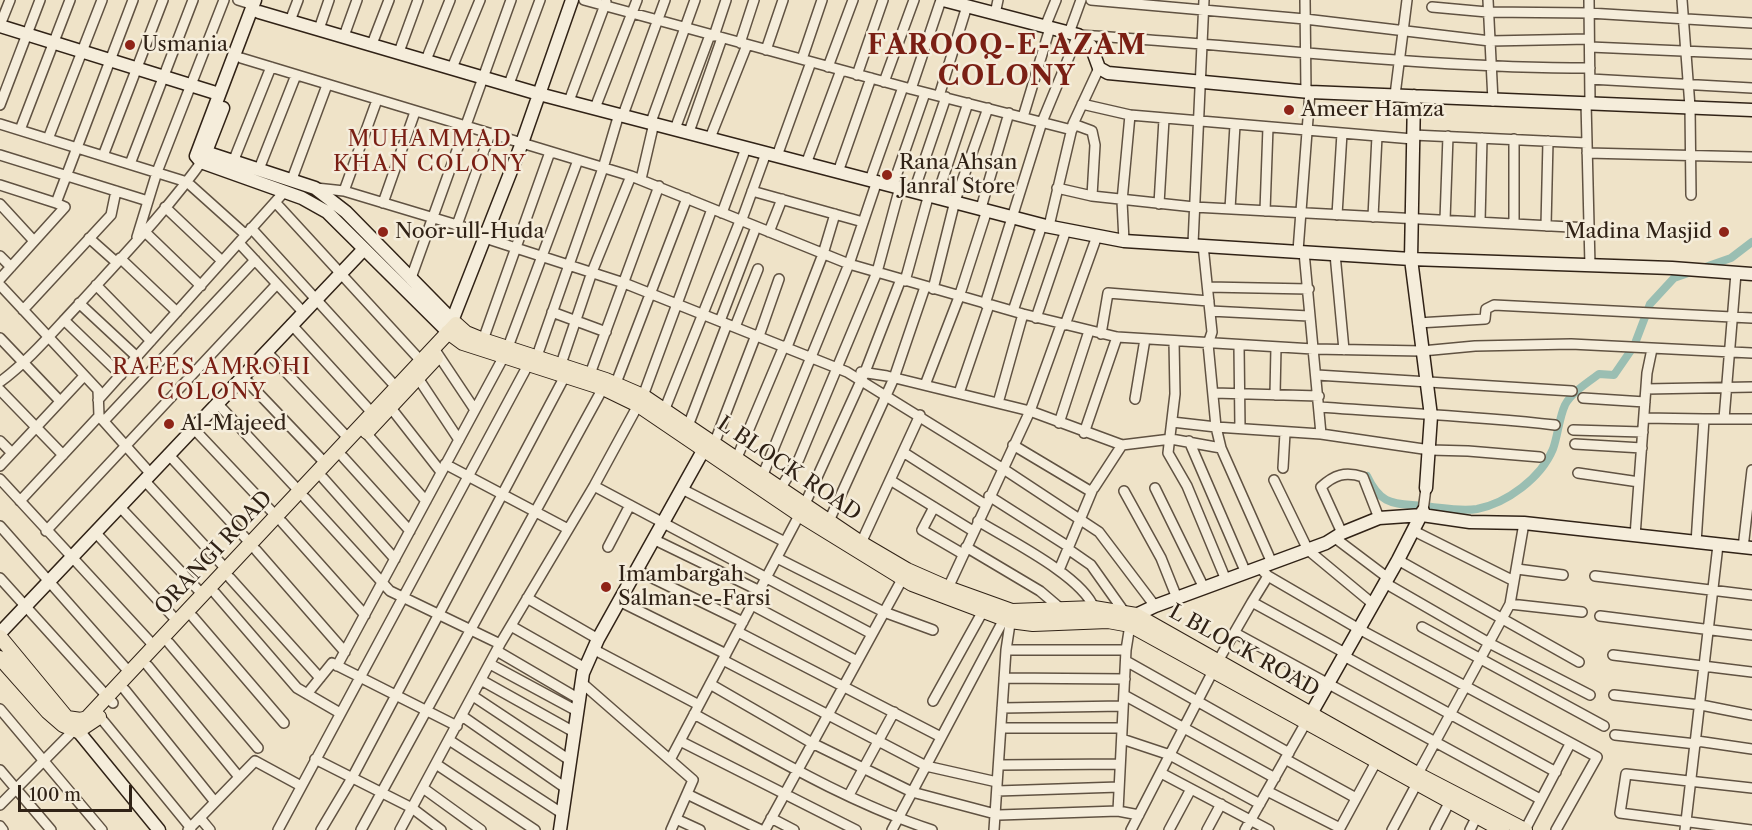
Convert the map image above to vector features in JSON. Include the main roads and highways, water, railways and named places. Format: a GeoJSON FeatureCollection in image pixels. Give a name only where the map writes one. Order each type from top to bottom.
{"type":"FeatureCollection","features":[{"type":"Feature","properties":{"kind":"main road","name":"L BLOCK ROAD"},"geometry":{"type":"LineString","coordinates":[[454,329],[483,340],[506,353]]}},
{"type":"Feature","properties":{"kind":"main road","name":"L BLOCK ROAD"},"geometry":{"type":"LineString","coordinates":[[454,329],[506,353],[609,385]]}},
{"type":"Feature","properties":{"kind":"main road","name":"ORANGI ROAD"},"geometry":{"type":"LineString","coordinates":[[0,658],[48,712],[63,725],[76,731],[100,717],[130,673],[178,622],[229,574],[349,439],[391,408],[418,378],[454,329]]}},
{"type":"Feature","properties":{"kind":"main road","name":"ORANGI ROAD"},"geometry":{"type":"LineString","coordinates":[[302,494],[323,478],[366,433],[396,387],[421,361],[436,351]]}},
{"type":"Feature","properties":{"kind":"main road","name":"L BLOCK ROAD"},"geometry":{"type":"LineString","coordinates":[[563,370],[590,374],[664,411],[688,426],[709,447],[736,460],[762,477],[780,489],[802,510],[829,521],[904,575],[948,588],[1009,617]]}},
{"type":"Feature","properties":{"kind":"main road","name":"L BLOCK ROAD"},"geometry":{"type":"LineString","coordinates":[[640,401],[802,510],[904,575],[983,611],[1009,617],[1108,621],[1130,618]]}},
{"type":"Feature","properties":{"kind":"main road","name":"ORANGI ROAD"},"geometry":{"type":"LineString","coordinates":[[0,638],[67,718],[81,720],[125,690],[193,617],[209,594]]}},
{"type":"Feature","properties":{"kind":"main road","name":"L BLOCK ROAD"},"geometry":{"type":"LineString","coordinates":[[1033,617],[1060,608],[1094,608],[1130,618],[1418,779],[1473,824],[1502,830]]}},
{"type":"Feature","properties":{"kind":"main road","name":"L BLOCK ROAD"},"geometry":{"type":"LineString","coordinates":[[1309,717],[1376,762],[1418,779],[1525,830]]}},
{"type":"Feature","properties":{"kind":"waterway"},"geometry":{"type":"LineString","coordinates":[[1367,476],[1372,486],[1383,498],[1396,503],[1470,510],[1488,506],[1511,495],[1532,479],[1548,460],[1561,415],[1571,396],[1599,374],[1614,375],[1634,346],[1650,304],[1674,278],[1731,258],[1752,242]]}},
{"type":"Feature","properties":{"kind":"place","name":"Usmania"},"geometry":{"type":"Point","coordinates":[130,45]}},
{"type":"Feature","properties":{"kind":"place","name":"Ameer Hamza"},"geometry":{"type":"Point","coordinates":[1289,110]}},
{"type":"Feature","properties":{"kind":"place","name":"Rana Ahsan Janral Store"},"geometry":{"type":"Point","coordinates":[887,175]}},
{"type":"Feature","properties":{"kind":"place","name":"Noor-ull-Huda"},"geometry":{"type":"Point","coordinates":[383,232]}},
{"type":"Feature","properties":{"kind":"place","name":"Madina Masjid"},"geometry":{"type":"Point","coordinates":[1724,232]}},
{"type":"Feature","properties":{"kind":"place","name":"Al-Majeed"},"geometry":{"type":"Point","coordinates":[169,424]}},
{"type":"Feature","properties":{"kind":"place","name":"Imambargah Salman-e-Farsi"},"geometry":{"type":"Point","coordinates":[606,587]}},
{"type":"Feature","properties":{"kind":"district","name":"FAROOQ-E-AZAM COLONY"},"geometry":{"type":"Point","coordinates":[1007,62]}},
{"type":"Feature","properties":{"kind":"district","name":"MUHAMMAD KHAN COLONY"},"geometry":{"type":"Point","coordinates":[430,152]}},
{"type":"Feature","properties":{"kind":"district","name":"RAEES AMROHI COLONY"},"geometry":{"type":"Point","coordinates":[212,380]}}]}
